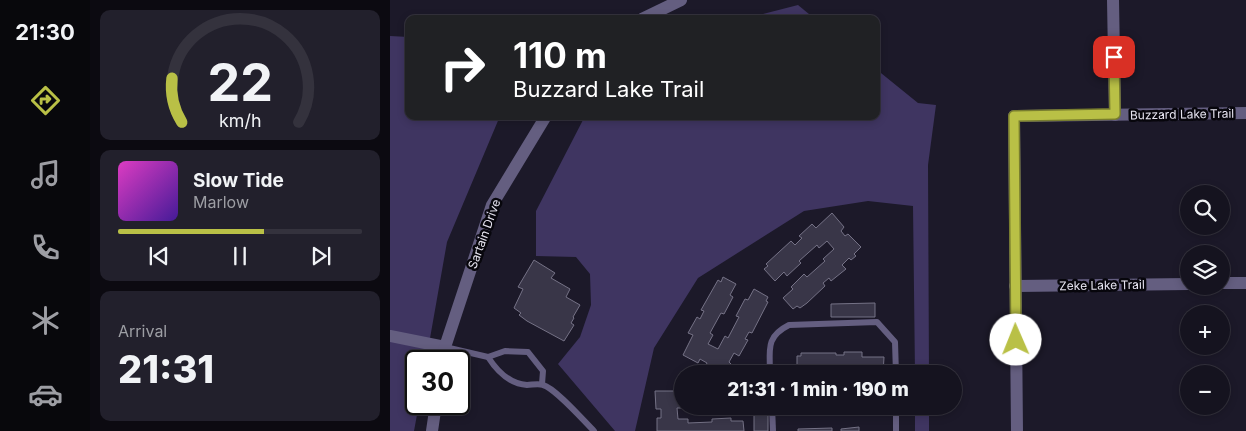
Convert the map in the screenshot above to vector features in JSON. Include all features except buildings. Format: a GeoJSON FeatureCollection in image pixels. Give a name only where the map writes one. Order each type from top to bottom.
{"type":"FeatureCollection","features":[{"type":"Feature","properties":{"kind":"street"},"geometry":{"type":"LineString","coordinates":[[654,6],[681,0]]}},
{"type":"Feature","properties":{"kind":"street"},"geometry":{"type":"LineString","coordinates":[[1113,0],[1115,114]]}},
{"type":"Feature","properties":{"kind":"street","name":"Buzzard Lake Trail"},"geometry":{"type":"LineString","coordinates":[[1017,431],[1014,116],[1246,113]]}},
{"type":"Feature","properties":{"kind":"street","name":"Sartain Drive"},"geometry":{"type":"LineString","coordinates":[[444,350],[492,205],[544,120]]}},
{"type":"Feature","properties":{"kind":"street"},"geometry":{"type":"LineString","coordinates":[[1230,283],[1246,283]]}},
{"type":"Feature","properties":{"kind":"street","name":"Zeke Lake Trail"},"geometry":{"type":"LineString","coordinates":[[1015,286],[1180,284]]}},
{"type":"Feature","properties":{"kind":"street"},"geometry":{"type":"LineString","coordinates":[[390,336],[445,347]]}},
{"type":"Feature","properties":{"kind":"street"},"geometry":{"type":"LineString","coordinates":[[432,431],[434,415]]}},
{"type":"Feature","properties":{"kind":"lane"},"geometry":{"type":"LineString","coordinates":[[770,365],[769,344],[779,330],[790,325],[876,322],[895,342],[896,365]]}},
{"type":"Feature","properties":{"kind":"lane"},"geometry":{"type":"LineString","coordinates":[[445,347],[488,358],[505,351],[528,352],[543,371],[542,384]]}},
{"type":"Feature","properties":{"kind":"lane"},"geometry":{"type":"LineString","coordinates":[[488,358],[497,371],[510,380],[526,385],[542,384],[552,390],[594,431]]}},
{"type":"Feature","properties":{"kind":"lane"},"geometry":{"type":"LineString","coordinates":[[772,415],[772,431]]}},
{"type":"Feature","properties":{"kind":"lane"},"geometry":{"type":"LineString","coordinates":[[896,415],[896,431]]}},
{"type":"Feature","properties":{"kind":"shaded area"},"geometry":{"type":"Polygon","coordinates":[[[798,5],[810,15],[759,15],[798,5]]]}},
{"type":"Feature","properties":{"kind":"shaded area"},"geometry":{"type":"Polygon","coordinates":[[[390,36],[405,37],[405,120],[498,120],[447,242],[428,350],[405,350],[405,415],[417,415],[414,431],[390,431],[390,36]]]}},
{"type":"Feature","properties":{"kind":"shaded area"},"geometry":{"type":"Polygon","coordinates":[[[880,72],[918,103],[936,105],[928,165],[929,365],[915,365],[913,206],[868,201],[804,211],[698,278],[654,348],[635,431],[615,431],[558,364],[580,337],[591,305],[590,274],[576,257],[536,256],[536,211],[583,120],[880,120],[880,72]]]}},
{"type":"Feature","properties":{"kind":"shaded area"},"geometry":{"type":"Polygon","coordinates":[[[915,415],[929,415],[929,431],[915,431],[915,415]]]}},
{"type":"Feature","properties":{"kind":"route"},"geometry":{"type":"LineString","coordinates":[[1016,340],[1014,116],[1115,114],[1114,57]]}}]}
